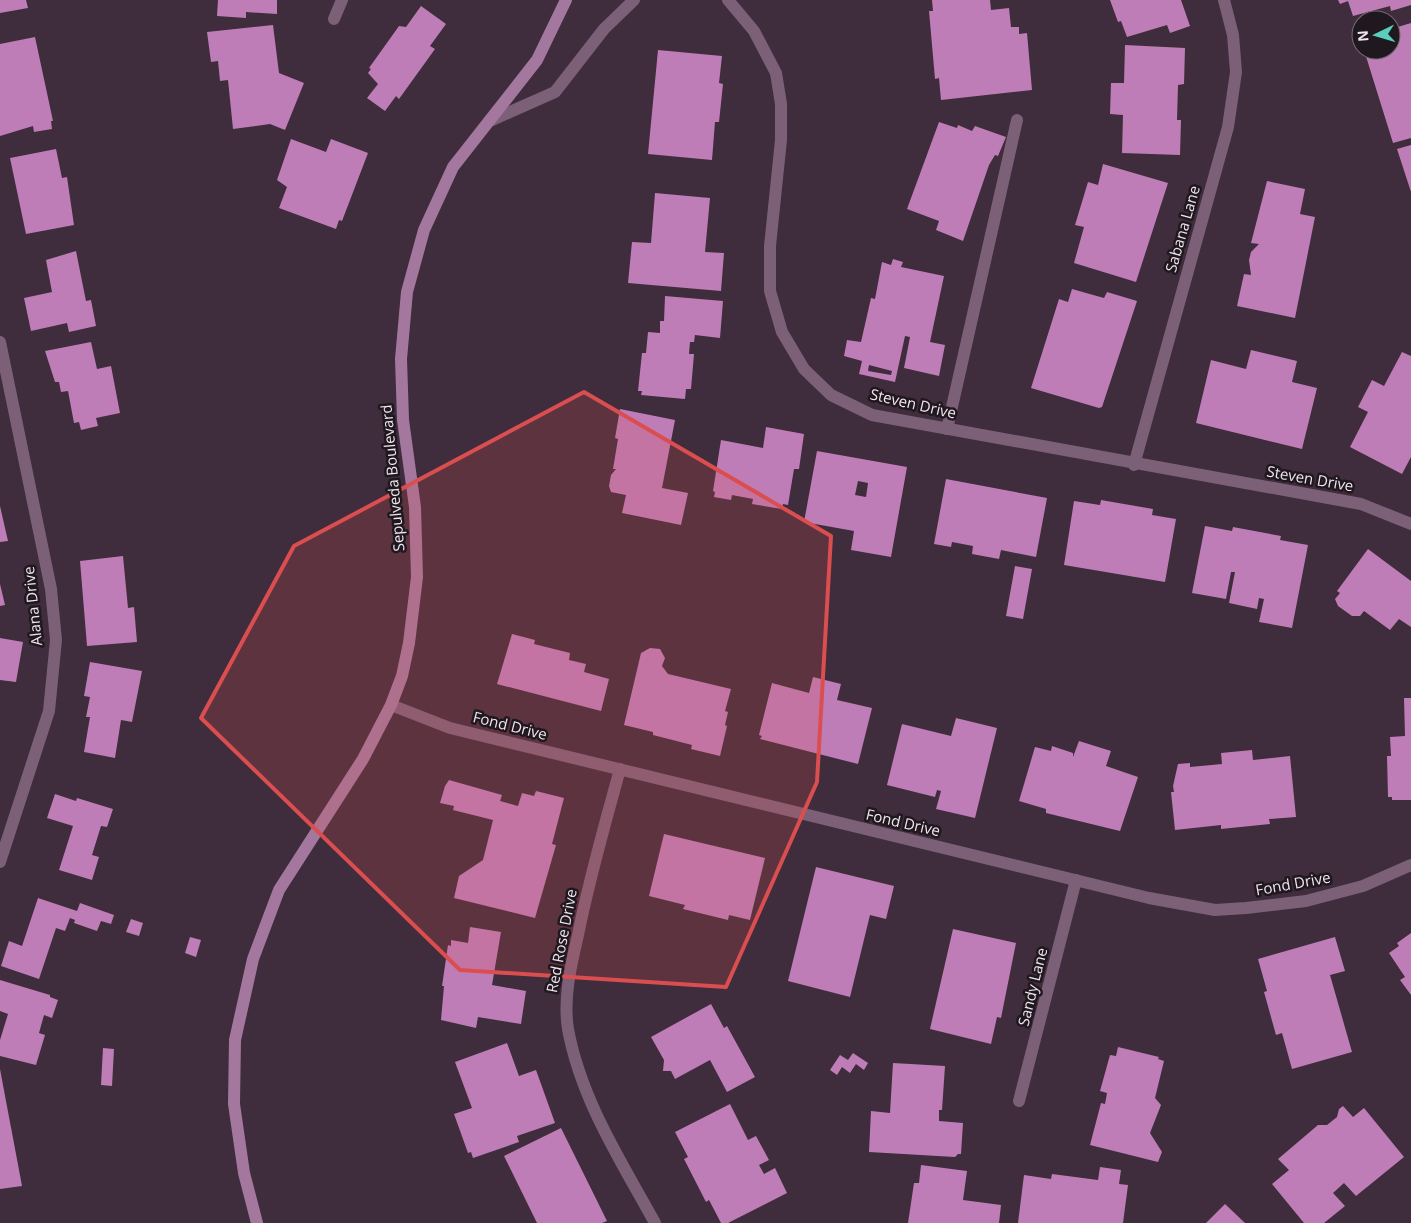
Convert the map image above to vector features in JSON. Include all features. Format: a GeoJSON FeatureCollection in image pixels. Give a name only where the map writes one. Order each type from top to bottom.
{"type":"FeatureCollection","features":[{"type":"Feature","properties":{"kind":"main road","name":"Sepulveda Boulevard"},"geometry":{"type":"LineString","coordinates":[[257,1223],[244,1173],[234,1104],[235,1040],[253,959],[280,890],[363,759],[391,705],[402,676],[409,644],[417,577],[415,507],[403,420],[401,359],[407,292],[424,230],[454,167],[537,60],[566,0]]}},
{"type":"Feature","properties":{"kind":"street"},"geometry":{"type":"LineString","coordinates":[[334,19],[342,0]]}},
{"type":"Feature","properties":{"kind":"street"},"geometry":{"type":"LineString","coordinates":[[492,120],[555,92],[581,61],[604,28],[634,0]]}},
{"type":"Feature","properties":{"kind":"street","name":"Steven Drive"},"geometry":{"type":"LineString","coordinates":[[728,0],[754,31],[776,73],[781,104],[781,140],[770,246],[770,291],[782,332],[804,368],[831,395],[872,415],[1362,504],[1411,524]]}},
{"type":"Feature","properties":{"kind":"street","name":"Sabana Lane"},"geometry":{"type":"LineString","coordinates":[[1134,464],[1228,127],[1236,72],[1233,35],[1224,0]]}},
{"type":"Feature","properties":{"kind":"street"},"geometry":{"type":"LineString","coordinates":[[947,429],[1017,120]]}},
{"type":"Feature","properties":{"kind":"street","name":"Alana Drive"},"geometry":{"type":"LineString","coordinates":[[0,342],[51,589],[56,640],[49,711],[0,862]]}},
{"type":"Feature","properties":{"kind":"street","name":"Fond Drive"},"geometry":{"type":"LineString","coordinates":[[391,705],[450,728],[1149,898],[1215,910],[1306,900],[1363,886],[1411,865]]}},
{"type":"Feature","properties":{"kind":"street","name":"Red Rose Drive"},"geometry":{"type":"LineString","coordinates":[[620,769],[573,956],[567,994],[568,1028],[591,1106],[654,1223]]}},
{"type":"Feature","properties":{"kind":"street","name":"Sandy Lane"},"geometry":{"type":"LineString","coordinates":[[1019,1101],[1076,880]]}},
{"type":"Feature","properties":{"kind":"highlighted area"},"geometry":{"type":"Polygon","coordinates":[[[584,392],[831,536],[817,782],[726,987],[460,970],[201,718],[294,546],[584,392]]]}},
{"type":"Feature","properties":{"kind":"building"},"geometry":{"type":"Polygon","coordinates":[[[0,0],[26,0],[28,8],[0,13],[0,0]]]}},
{"type":"Feature","properties":{"kind":"building"},"geometry":{"type":"Polygon","coordinates":[[[218,0],[277,0],[277,14],[246,12],[246,18],[217,16],[218,0]]]}},
{"type":"Feature","properties":{"kind":"building"},"geometry":{"type":"Polygon","coordinates":[[[932,0],[990,0],[991,10],[1009,8],[1011,27],[1019,27],[1019,34],[1027,33],[1032,90],[941,100],[939,78],[935,79],[929,11],[933,11],[932,0]]]}},
{"type":"Feature","properties":{"kind":"building"},"geometry":{"type":"Polygon","coordinates":[[[1110,0],[1181,0],[1190,26],[1170,33],[1167,25],[1127,37],[1121,21],[1118,22],[1110,0]]]}},
{"type":"Feature","properties":{"kind":"building"},"geometry":{"type":"Polygon","coordinates":[[[1338,0],[1411,0],[1411,5],[1394,10],[1391,10],[1390,6],[1375,10],[1351,10],[1348,1],[1340,4],[1338,0]]]}},
{"type":"Feature","properties":{"kind":"building"},"geometry":{"type":"Polygon","coordinates":[[[421,6],[446,24],[430,46],[435,49],[399,99],[396,96],[385,111],[367,98],[378,84],[368,73],[371,69],[369,68],[399,26],[406,27],[421,6]]]}},
{"type":"Feature","properties":{"kind":"building"},"geometry":{"type":"Polygon","coordinates":[[[1411,23],[1411,138],[1393,143],[1367,60],[1401,60],[1401,26],[1411,23]]]}},
{"type":"Feature","properties":{"kind":"building"},"geometry":{"type":"Polygon","coordinates":[[[273,25],[279,73],[304,83],[285,130],[270,124],[233,129],[228,80],[220,81],[218,61],[211,62],[207,32],[273,25]]]}},
{"type":"Feature","properties":{"kind":"building"},"geometry":{"type":"Polygon","coordinates":[[[35,37],[53,121],[51,121],[52,129],[34,132],[33,126],[0,136],[0,44],[35,37]]]}},
{"type":"Feature","properties":{"kind":"building"},"geometry":{"type":"Polygon","coordinates":[[[1125,45],[1185,48],[1184,84],[1178,85],[1177,120],[1181,120],[1180,155],[1122,153],[1123,115],[1110,114],[1111,83],[1124,83],[1125,45]]]}},
{"type":"Feature","properties":{"kind":"building"},"geometry":{"type":"Polygon","coordinates":[[[658,50],[722,56],[719,83],[723,84],[719,122],[715,122],[712,160],[648,154],[658,50]]]}},
{"type":"Feature","properties":{"kind":"building"},"geometry":{"type":"Polygon","coordinates":[[[939,122],[957,128],[958,125],[972,131],[975,126],[1006,137],[998,156],[995,155],[989,165],[963,241],[936,230],[939,221],[907,209],[939,122]]]}},
{"type":"Feature","properties":{"kind":"building"},"geometry":{"type":"Polygon","coordinates":[[[291,139],[326,152],[331,139],[368,153],[342,221],[339,220],[336,229],[279,208],[287,187],[277,180],[291,139]]]}},
{"type":"Feature","properties":{"kind":"building"},"geometry":{"type":"Polygon","coordinates":[[[1411,145],[1411,192],[1397,149],[1411,145]]]}},
{"type":"Feature","properties":{"kind":"building"},"geometry":{"type":"Polygon","coordinates":[[[56,149],[62,178],[67,177],[74,225],[26,234],[10,158],[56,149]]]}},
{"type":"Feature","properties":{"kind":"building"},"geometry":{"type":"Polygon","coordinates":[[[1103,164],[1168,183],[1136,282],[1074,263],[1084,227],[1075,225],[1088,182],[1098,185],[1103,164]]]}},
{"type":"Feature","properties":{"kind":"building"},"geometry":{"type":"Polygon","coordinates":[[[1267,181],[1305,189],[1300,214],[1315,217],[1295,318],[1237,306],[1244,274],[1251,275],[1249,260],[1251,252],[1259,244],[1251,243],[1267,181]]]}},
{"type":"Feature","properties":{"kind":"building"},"geometry":{"type":"Polygon","coordinates":[[[655,193],[710,198],[705,252],[724,253],[721,291],[628,283],[632,242],[651,243],[655,193]]]}},
{"type":"Feature","properties":{"kind":"building"},"geometry":{"type":"Polygon","coordinates":[[[76,251],[86,301],[91,300],[96,326],[69,332],[67,323],[31,331],[24,298],[52,292],[46,260],[76,251]]]}},
{"type":"Feature","properties":{"kind":"building"},"geometry":{"type":"Polygon","coordinates":[[[893,259],[903,262],[901,267],[944,276],[930,342],[945,345],[939,376],[904,368],[910,337],[905,336],[895,382],[859,374],[862,361],[844,356],[847,340],[861,342],[871,298],[875,299],[882,262],[891,265],[893,259]],[[869,365],[868,371],[891,375],[892,371],[869,365]]]}},
{"type":"Feature","properties":{"kind":"building"},"geometry":{"type":"Polygon","coordinates":[[[1072,289],[1104,298],[1107,292],[1137,301],[1102,407],[1099,408],[1031,388],[1059,299],[1068,302],[1072,289]]]}},
{"type":"Feature","properties":{"kind":"building"},"geometry":{"type":"Polygon","coordinates":[[[665,296],[723,301],[720,338],[695,335],[694,342],[690,342],[689,354],[694,354],[691,389],[686,389],[685,399],[641,395],[642,391],[638,391],[642,353],[646,353],[648,332],[660,333],[660,321],[664,321],[665,296]]]}},
{"type":"Feature","properties":{"kind":"building"},"geometry":{"type":"Polygon","coordinates":[[[91,342],[97,369],[111,366],[120,413],[96,418],[98,426],[81,430],[79,422],[74,423],[68,391],[61,392],[59,382],[55,382],[45,351],[91,342]]]}},
{"type":"Feature","properties":{"kind":"building"},"geometry":{"type":"Polygon","coordinates":[[[1251,350],[1297,361],[1292,382],[1317,388],[1302,449],[1196,423],[1211,360],[1246,369],[1251,350]]]}},
{"type":"Feature","properties":{"kind":"building"},"geometry":{"type":"Polygon","coordinates":[[[1402,352],[1411,356],[1411,457],[1402,474],[1350,447],[1368,412],[1358,407],[1372,380],[1384,386],[1402,352]]]}},
{"type":"Feature","properties":{"kind":"building"},"geometry":{"type":"Polygon","coordinates":[[[620,409],[675,420],[662,488],[688,493],[681,525],[622,513],[626,495],[611,492],[609,486],[611,475],[616,469],[613,469],[618,439],[615,438],[620,409]]]}},
{"type":"Feature","properties":{"kind":"building"},"geometry":{"type":"Polygon","coordinates":[[[766,427],[804,434],[799,469],[794,469],[788,505],[783,504],[782,509],[752,504],[753,499],[732,495],[731,500],[714,497],[715,492],[713,491],[721,440],[763,448],[766,427]]]}},
{"type":"Feature","properties":{"kind":"building"},"geometry":{"type":"Polygon","coordinates":[[[817,451],[907,467],[891,557],[851,550],[854,531],[804,522],[817,451]],[[858,481],[855,495],[866,497],[868,483],[858,481]]]}},
{"type":"Feature","properties":{"kind":"building"},"geometry":{"type":"Polygon","coordinates":[[[946,479],[1047,498],[1036,557],[1001,550],[999,559],[972,554],[973,546],[952,542],[951,547],[934,544],[946,479]]]}},
{"type":"Feature","properties":{"kind":"building"},"geometry":{"type":"Polygon","coordinates":[[[1101,500],[1153,509],[1152,515],[1176,519],[1165,582],[1064,565],[1074,501],[1100,505],[1101,500]]]}},
{"type":"Feature","properties":{"kind":"building"},"geometry":{"type":"Polygon","coordinates":[[[0,506],[8,541],[0,542],[0,506]]]}},
{"type":"Feature","properties":{"kind":"building"},"geometry":{"type":"Polygon","coordinates":[[[1205,526],[1232,531],[1233,527],[1281,536],[1280,540],[1308,545],[1292,628],[1259,622],[1264,599],[1259,598],[1257,609],[1229,603],[1235,572],[1231,572],[1226,599],[1192,593],[1205,526]]]}},
{"type":"Feature","properties":{"kind":"building"},"geometry":{"type":"Polygon","coordinates":[[[1368,549],[1411,581],[1411,627],[1399,619],[1390,630],[1364,611],[1360,616],[1352,616],[1338,606],[1335,599],[1340,593],[1337,591],[1368,549]]]}},
{"type":"Feature","properties":{"kind":"building"},"geometry":{"type":"Polygon","coordinates":[[[123,556],[128,608],[134,607],[137,642],[87,646],[80,561],[123,556]]]}},
{"type":"Feature","properties":{"kind":"building"},"geometry":{"type":"Polygon","coordinates":[[[1015,566],[1032,569],[1023,619],[1006,616],[1015,566]]]}},
{"type":"Feature","properties":{"kind":"building"},"geometry":{"type":"Polygon","coordinates":[[[0,584],[5,605],[0,606],[0,584]]]}},
{"type":"Feature","properties":{"kind":"building"},"geometry":{"type":"Polygon","coordinates":[[[512,634],[535,640],[534,644],[570,653],[569,660],[586,664],[584,672],[609,679],[601,711],[497,684],[512,634]]]}},
{"type":"Feature","properties":{"kind":"building"},"geometry":{"type":"Polygon","coordinates":[[[0,638],[23,642],[16,682],[0,680],[0,638]]]}},
{"type":"Feature","properties":{"kind":"building"},"geometry":{"type":"Polygon","coordinates":[[[650,648],[660,649],[665,658],[662,666],[668,674],[731,689],[725,711],[728,712],[725,725],[727,726],[720,756],[691,749],[692,745],[653,735],[653,732],[624,725],[641,653],[650,648]]]}},
{"type":"Feature","properties":{"kind":"building"},"geometry":{"type":"Polygon","coordinates":[[[90,662],[142,671],[132,722],[121,720],[115,758],[84,752],[90,717],[86,717],[90,697],[84,696],[90,662]]]}},
{"type":"Feature","properties":{"kind":"building"},"geometry":{"type":"Polygon","coordinates":[[[813,677],[841,684],[837,700],[872,708],[858,764],[760,739],[762,736],[759,735],[772,683],[809,693],[813,677]]]}},
{"type":"Feature","properties":{"kind":"building"},"geometry":{"type":"Polygon","coordinates":[[[1404,698],[1411,698],[1411,800],[1392,800],[1392,797],[1388,797],[1387,756],[1391,756],[1390,737],[1405,736],[1404,698]]]}},
{"type":"Feature","properties":{"kind":"building"},"geometry":{"type":"Polygon","coordinates":[[[956,718],[997,728],[975,818],[936,809],[941,791],[937,790],[935,797],[887,785],[902,724],[951,736],[956,718]]]}},
{"type":"Feature","properties":{"kind":"building"},"geometry":{"type":"Polygon","coordinates":[[[1079,741],[1111,751],[1106,766],[1138,777],[1120,831],[1046,813],[1046,809],[1019,801],[1035,747],[1051,751],[1052,746],[1073,753],[1073,757],[1079,741]]]}},
{"type":"Feature","properties":{"kind":"building"},"geometry":{"type":"Polygon","coordinates":[[[1252,750],[1253,760],[1290,756],[1296,817],[1269,819],[1270,824],[1221,829],[1221,825],[1175,830],[1171,792],[1174,792],[1173,786],[1178,764],[1190,763],[1190,767],[1222,764],[1221,753],[1252,750]]]}},
{"type":"Feature","properties":{"kind":"building"},"geometry":{"type":"Polygon","coordinates":[[[449,780],[502,795],[500,801],[518,806],[522,793],[534,796],[536,791],[564,798],[552,844],[556,845],[535,918],[454,898],[459,876],[483,860],[493,820],[453,810],[454,806],[440,803],[445,786],[449,780]]]}},
{"type":"Feature","properties":{"kind":"building"},"geometry":{"type":"Polygon","coordinates":[[[55,794],[76,801],[77,798],[113,809],[107,827],[101,826],[92,855],[99,857],[92,880],[59,870],[73,826],[47,818],[55,794]]]}},
{"type":"Feature","properties":{"kind":"building"},"geometry":{"type":"Polygon","coordinates":[[[664,834],[765,858],[750,920],[729,915],[728,920],[683,909],[685,905],[649,896],[664,834]]]}},
{"type":"Feature","properties":{"kind":"building"},"geometry":{"type":"Polygon","coordinates":[[[816,867],[894,886],[886,919],[870,915],[850,997],[788,981],[816,867]]]}},
{"type":"Feature","properties":{"kind":"building"},"geometry":{"type":"Polygon","coordinates":[[[38,898],[77,911],[80,903],[114,915],[111,924],[101,921],[97,931],[74,923],[75,920],[70,918],[65,931],[56,928],[39,979],[1,966],[9,941],[22,946],[38,898]]]}},
{"type":"Feature","properties":{"kind":"building"},"geometry":{"type":"Polygon","coordinates":[[[131,919],[143,923],[139,936],[126,932],[131,919]]]}},
{"type":"Feature","properties":{"kind":"building"},"geometry":{"type":"Polygon","coordinates":[[[470,927],[501,932],[492,985],[526,991],[521,1024],[478,1017],[476,1028],[441,1020],[444,986],[442,986],[448,945],[451,946],[451,940],[468,943],[470,927]]]}},
{"type":"Feature","properties":{"kind":"building"},"geometry":{"type":"Polygon","coordinates":[[[953,929],[1016,943],[1001,1018],[997,1017],[991,1044],[930,1029],[953,929]]]}},
{"type":"Feature","properties":{"kind":"building"},"geometry":{"type":"Polygon","coordinates":[[[1411,933],[1411,995],[1400,980],[1405,977],[1389,953],[1399,946],[1397,943],[1411,933]]]}},
{"type":"Feature","properties":{"kind":"building"},"geometry":{"type":"Polygon","coordinates":[[[190,937],[201,940],[196,957],[185,953],[190,937]]]}},
{"type":"Feature","properties":{"kind":"building"},"geometry":{"type":"Polygon","coordinates":[[[1335,937],[1345,971],[1330,975],[1352,1052],[1292,1069],[1282,1033],[1276,1035],[1264,992],[1267,991],[1258,959],[1335,937]]]}},
{"type":"Feature","properties":{"kind":"building"},"geometry":{"type":"Polygon","coordinates":[[[0,980],[50,995],[50,997],[58,1000],[52,1018],[44,1015],[39,1033],[45,1035],[36,1065],[0,1056],[0,1040],[8,1014],[0,1011],[0,980]]]}},
{"type":"Feature","properties":{"kind":"building"},"geometry":{"type":"Polygon","coordinates":[[[711,1004],[724,1028],[727,1026],[755,1077],[727,1092],[710,1060],[675,1079],[671,1071],[663,1071],[664,1060],[651,1037],[711,1004]]]}},
{"type":"Feature","properties":{"kind":"building"},"geometry":{"type":"Polygon","coordinates":[[[507,1043],[519,1076],[536,1070],[555,1123],[517,1136],[519,1142],[473,1158],[471,1152],[468,1153],[454,1114],[472,1108],[455,1062],[507,1043]]]}},
{"type":"Feature","properties":{"kind":"building"},"geometry":{"type":"Polygon","coordinates":[[[1118,1047],[1159,1057],[1158,1059],[1164,1061],[1155,1098],[1161,1105],[1150,1133],[1162,1152],[1158,1162],[1090,1145],[1101,1103],[1105,1104],[1107,1093],[1100,1091],[1110,1055],[1116,1056],[1118,1047]]]}},
{"type":"Feature","properties":{"kind":"building"},"geometry":{"type":"Polygon","coordinates":[[[103,1048],[114,1049],[112,1086],[101,1085],[103,1048]]]}},
{"type":"Feature","properties":{"kind":"building"},"geometry":{"type":"Polygon","coordinates":[[[853,1053],[868,1063],[864,1070],[856,1064],[850,1073],[842,1067],[837,1075],[830,1070],[840,1055],[848,1060],[853,1053]]]}},
{"type":"Feature","properties":{"kind":"building"},"geometry":{"type":"Polygon","coordinates":[[[893,1063],[945,1066],[942,1110],[939,1110],[939,1121],[963,1123],[961,1154],[955,1157],[869,1152],[871,1111],[890,1113],[893,1063]]]}},
{"type":"Feature","properties":{"kind":"building"},"geometry":{"type":"Polygon","coordinates":[[[0,1069],[22,1186],[0,1189],[0,1069]]]}},
{"type":"Feature","properties":{"kind":"building"},"geometry":{"type":"Polygon","coordinates":[[[730,1104],[748,1140],[756,1136],[769,1160],[759,1165],[764,1174],[775,1168],[787,1193],[728,1223],[721,1223],[709,1200],[706,1202],[684,1159],[688,1157],[675,1132],[730,1104]]]}},
{"type":"Feature","properties":{"kind":"building"},"geometry":{"type":"Polygon","coordinates":[[[1343,1106],[1353,1117],[1364,1108],[1404,1157],[1356,1196],[1344,1183],[1333,1193],[1345,1206],[1324,1223],[1304,1223],[1272,1184],[1289,1170],[1278,1159],[1318,1125],[1327,1125],[1337,1117],[1339,1109],[1343,1106]]]}},
{"type":"Feature","properties":{"kind":"building"},"geometry":{"type":"Polygon","coordinates":[[[561,1128],[607,1221],[602,1223],[537,1223],[504,1156],[561,1128]]]}},
{"type":"Feature","properties":{"kind":"building"},"geometry":{"type":"Polygon","coordinates":[[[921,1165],[967,1171],[963,1200],[1001,1205],[999,1223],[908,1223],[914,1183],[919,1183],[921,1165]]]}},
{"type":"Feature","properties":{"kind":"building"},"geometry":{"type":"Polygon","coordinates":[[[1100,1167],[1121,1170],[1119,1184],[1128,1185],[1123,1223],[1018,1223],[1024,1175],[1051,1179],[1052,1174],[1098,1180],[1100,1167]]]}},
{"type":"Feature","properties":{"kind":"building"},"geometry":{"type":"Polygon","coordinates":[[[1225,1204],[1245,1223],[1206,1223],[1225,1204]]]}}]}
